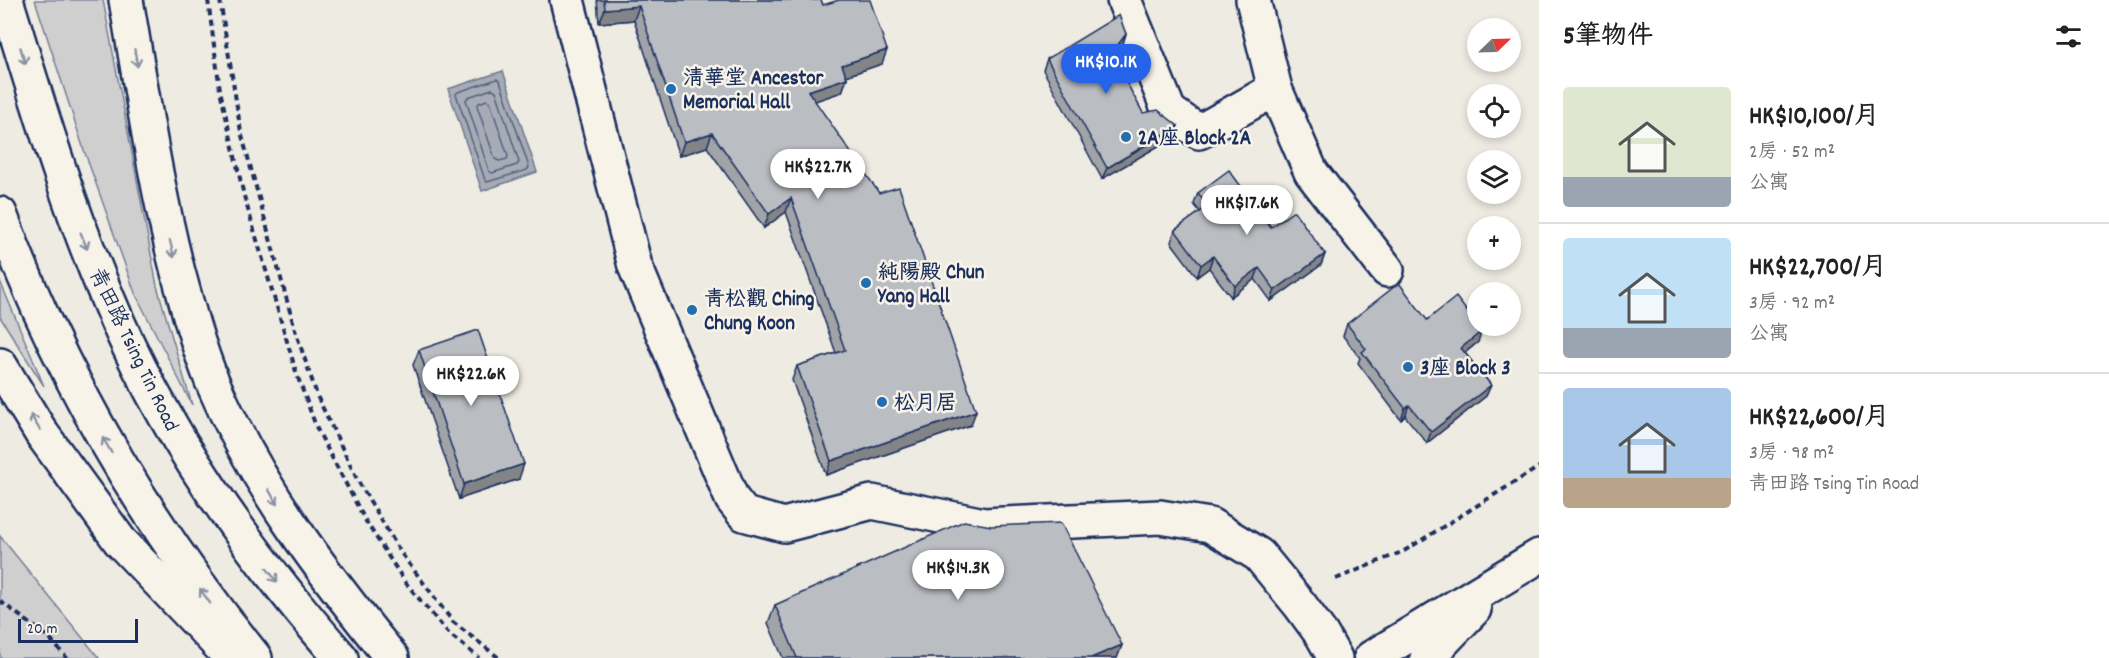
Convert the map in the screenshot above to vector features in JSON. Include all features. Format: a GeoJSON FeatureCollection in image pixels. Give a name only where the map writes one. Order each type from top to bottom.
{"type":"FeatureCollection","features":[{"type":"Feature","properties":{"kind":"main road","name":"青田路 Tsing Tin Road"},"geometry":{"type":"LineString","coordinates":[[6,0],[76,221],[107,300],[146,381],[201,477],[245,540],[296,606],[341,658]]}},
{"type":"Feature","properties":{"kind":"main road"},"geometry":{"type":"LineString","coordinates":[[126,0],[170,241],[188,310],[212,379],[243,447],[283,516],[333,586],[392,658]]}},
{"type":"Feature","properties":{"kind":"main road"},"geometry":{"type":"LineString","coordinates":[[567,0],[635,266],[732,499],[744,514],[784,525],[872,502],[984,525],[1160,517],[1210,525],[1259,555],[1322,635],[1335,658]]}},
{"type":"Feature","properties":{"kind":"main road"},"geometry":{"type":"LineString","coordinates":[[1252,0],[1275,89],[1311,172],[1387,270]]}},
{"type":"Feature","properties":{"kind":"main road"},"geometry":{"type":"LineString","coordinates":[[1127,1],[1169,111],[1199,132],[1275,89]]}},
{"type":"Feature","properties":{"kind":"main road"},"geometry":{"type":"LineString","coordinates":[[0,214],[18,264],[57,349],[94,421],[150,516],[212,605],[255,658]]}},
{"type":"Feature","properties":{"kind":"main road"},"geometry":{"type":"LineString","coordinates":[[0,365],[42,434],[120,541],[231,658]]}},
{"type":"Feature","properties":{"kind":"main road"},"geometry":{"type":"LineString","coordinates":[[1371,658],[1539,556]]}},
{"type":"Feature","properties":{"kind":"main road"},"geometry":{"type":"LineString","coordinates":[[1426,658],[1507,576]]}},
{"type":"Feature","properties":{"kind":"path"},"geometry":{"type":"LineString","coordinates":[[208,0],[220,90],[243,196],[297,375],[317,429],[365,520],[405,582],[448,633],[479,658]]}},
{"type":"Feature","properties":{"kind":"path"},"geometry":{"type":"LineString","coordinates":[[219,0],[241,132],[295,330],[318,398],[358,481],[401,553],[453,622],[499,658]]}},
{"type":"Feature","properties":{"kind":"path"},"geometry":{"type":"LineString","coordinates":[[1336,579],[1404,551],[1539,467]]}},
{"type":"Feature","properties":{"kind":"path"},"geometry":{"type":"LineString","coordinates":[[0,601],[47,636],[67,658]]}},
{"type":"Feature","properties":{"kind":"shaded area"},"geometry":{"type":"Polygon","coordinates":[[[35,0],[103,0],[157,286],[192,405],[135,293],[84,150],[35,0]]]}},
{"type":"Feature","properties":{"kind":"shaded area"},"geometry":{"type":"Polygon","coordinates":[[[0,281],[44,386],[0,317],[0,281]]]}},
{"type":"Feature","properties":{"kind":"shaded area"},"geometry":{"type":"Polygon","coordinates":[[[0,536],[99,658],[0,658],[0,536]]]}},
{"type":"Feature","properties":{"kind":"water"},"geometry":{"type":"Polygon","coordinates":[[[503,71],[537,172],[482,191],[448,89],[503,71]]]}},
{"type":"Feature","properties":{"kind":"building"},"geometry":{"type":"Polygon","coordinates":[[[604,0],[821,0],[823,5],[839,0],[870,0],[887,50],[842,65],[847,78],[808,91],[879,193],[899,187],[976,411],[831,461],[797,366],[845,350],[791,198],[769,214],[712,133],[684,142],[639,6],[605,9],[604,0]]]}},
{"type":"Feature","properties":{"kind":"building"},"geometry":{"type":"Polygon","coordinates":[[[1119,15],[1126,34],[1111,54],[1143,113],[1158,110],[1178,126],[1107,168],[1047,59],[1119,15]]]}},
{"type":"Feature","properties":{"kind":"building"},"geometry":{"type":"Polygon","coordinates":[[[1229,170],[1271,227],[1294,211],[1325,254],[1275,290],[1259,268],[1235,286],[1213,256],[1201,265],[1175,230],[1208,206],[1198,193],[1229,170]]]}},
{"type":"Feature","properties":{"kind":"building","name":"3座 Block 3"},"geometry":{"type":"Polygon","coordinates":[[[1399,283],[1427,320],[1456,297],[1467,311],[1467,336],[1476,336],[1461,348],[1491,385],[1431,432],[1409,405],[1405,408],[1362,352],[1366,349],[1347,324],[1399,283]]]}},
{"type":"Feature","properties":{"kind":"building"},"geometry":{"type":"Polygon","coordinates":[[[478,330],[524,464],[464,484],[419,350],[478,330]]]}},
{"type":"Feature","properties":{"kind":"building"},"geometry":{"type":"Polygon","coordinates":[[[964,521],[991,526],[1061,523],[1122,645],[1091,658],[797,658],[775,605],[964,521]]]}},
{"type":"Feature","properties":{"kind":"place","name":"清華堂 Ancestor Memorial Hall"},"geometry":{"type":"Point","coordinates":[671,89]}},
{"type":"Feature","properties":{"kind":"place","name":"2A座 Block 2A"},"geometry":{"type":"Point","coordinates":[1126,137]}},
{"type":"Feature","properties":{"kind":"place","name":"純陽殿 Chun Yang Hall"},"geometry":{"type":"Point","coordinates":[866,283]}},
{"type":"Feature","properties":{"kind":"place","name":"青松觀 Ching Chung Koon"},"geometry":{"type":"Point","coordinates":[692,310]}},
{"type":"Feature","properties":{"kind":"place","name":"3座 Block 3"},"geometry":{"type":"Point","coordinates":[1408,367]}},
{"type":"Feature","properties":{"kind":"place","name":"松月居"},"geometry":{"type":"Point","coordinates":[882,402]}}]}
